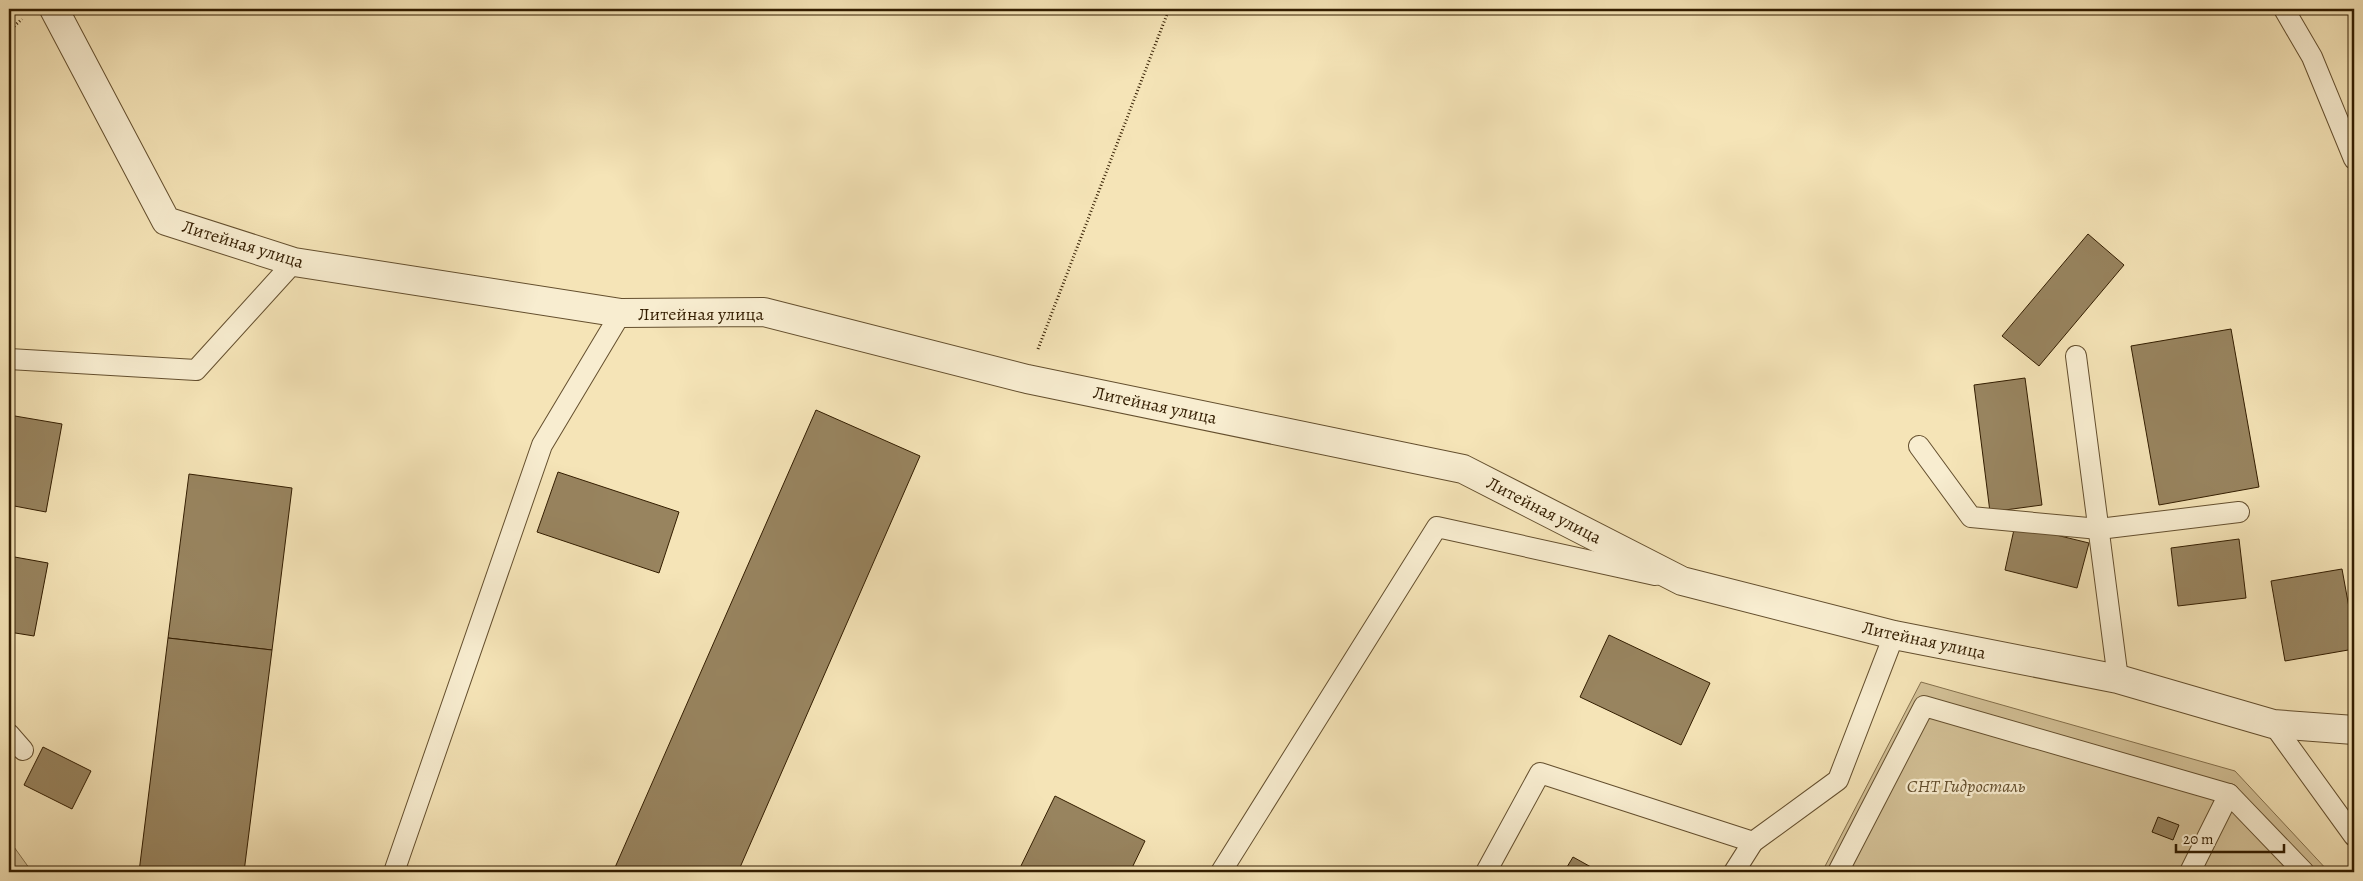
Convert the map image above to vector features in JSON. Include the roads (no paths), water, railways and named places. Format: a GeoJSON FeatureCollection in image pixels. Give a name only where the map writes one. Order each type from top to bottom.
{"type":"FeatureCollection","features":[{"type":"Feature","properties":{"kind":"street","name":"Литейная улица"},"geometry":{"type":"LineString","coordinates":[[54,9],[166,221],[294,262],[621,313],[764,312],[1027,379],[1463,469],[1682,581],[1894,635],[2118,679],[2273,724],[2354,730]]}},
{"type":"Feature","properties":{"kind":"lane"},"geometry":{"type":"LineString","coordinates":[[2284,9],[2312,57],[2354,159]]}},
{"type":"Feature","properties":{"kind":"lane"},"geometry":{"type":"LineString","coordinates":[[9,359],[196,370],[294,262]]}},
{"type":"Feature","properties":{"kind":"lane"},"geometry":{"type":"LineString","coordinates":[[394,872],[542,445],[621,313]]}},
{"type":"Feature","properties":{"kind":"lane"},"geometry":{"type":"LineString","coordinates":[[2076,356],[2118,679]]}},
{"type":"Feature","properties":{"kind":"lane"},"geometry":{"type":"LineString","coordinates":[[1920,446],[1970,517],[2099,529],[2238,512]]}},
{"type":"Feature","properties":{"kind":"lane"},"geometry":{"type":"LineString","coordinates":[[1221,872],[1437,527],[1682,581]]}},
{"type":"Feature","properties":{"kind":"lane"},"geometry":{"type":"LineString","coordinates":[[1734,872],[1753,842],[1838,780],[1894,635]]}},
{"type":"Feature","properties":{"kind":"lane"},"geometry":{"type":"LineString","coordinates":[[1838,872],[1924,706],[2229,794],[2304,872]]}},
{"type":"Feature","properties":{"kind":"lane"},"geometry":{"type":"LineString","coordinates":[[2273,724],[2354,836]]}},
{"type":"Feature","properties":{"kind":"lane"},"geometry":{"type":"LineString","coordinates":[[9,734],[23,750]]}},
{"type":"Feature","properties":{"kind":"lane"},"geometry":{"type":"LineString","coordinates":[[1486,872],[1540,773],[1753,842]]}},
{"type":"Feature","properties":{"kind":"lane"},"geometry":{"type":"LineString","coordinates":[[2190,872],[2229,794]]}},
{"type":"Feature","properties":{"kind":"park label","name":"СНТ Гидросталь"},"geometry":{"type":"Point","coordinates":[1966,786]}}]}
